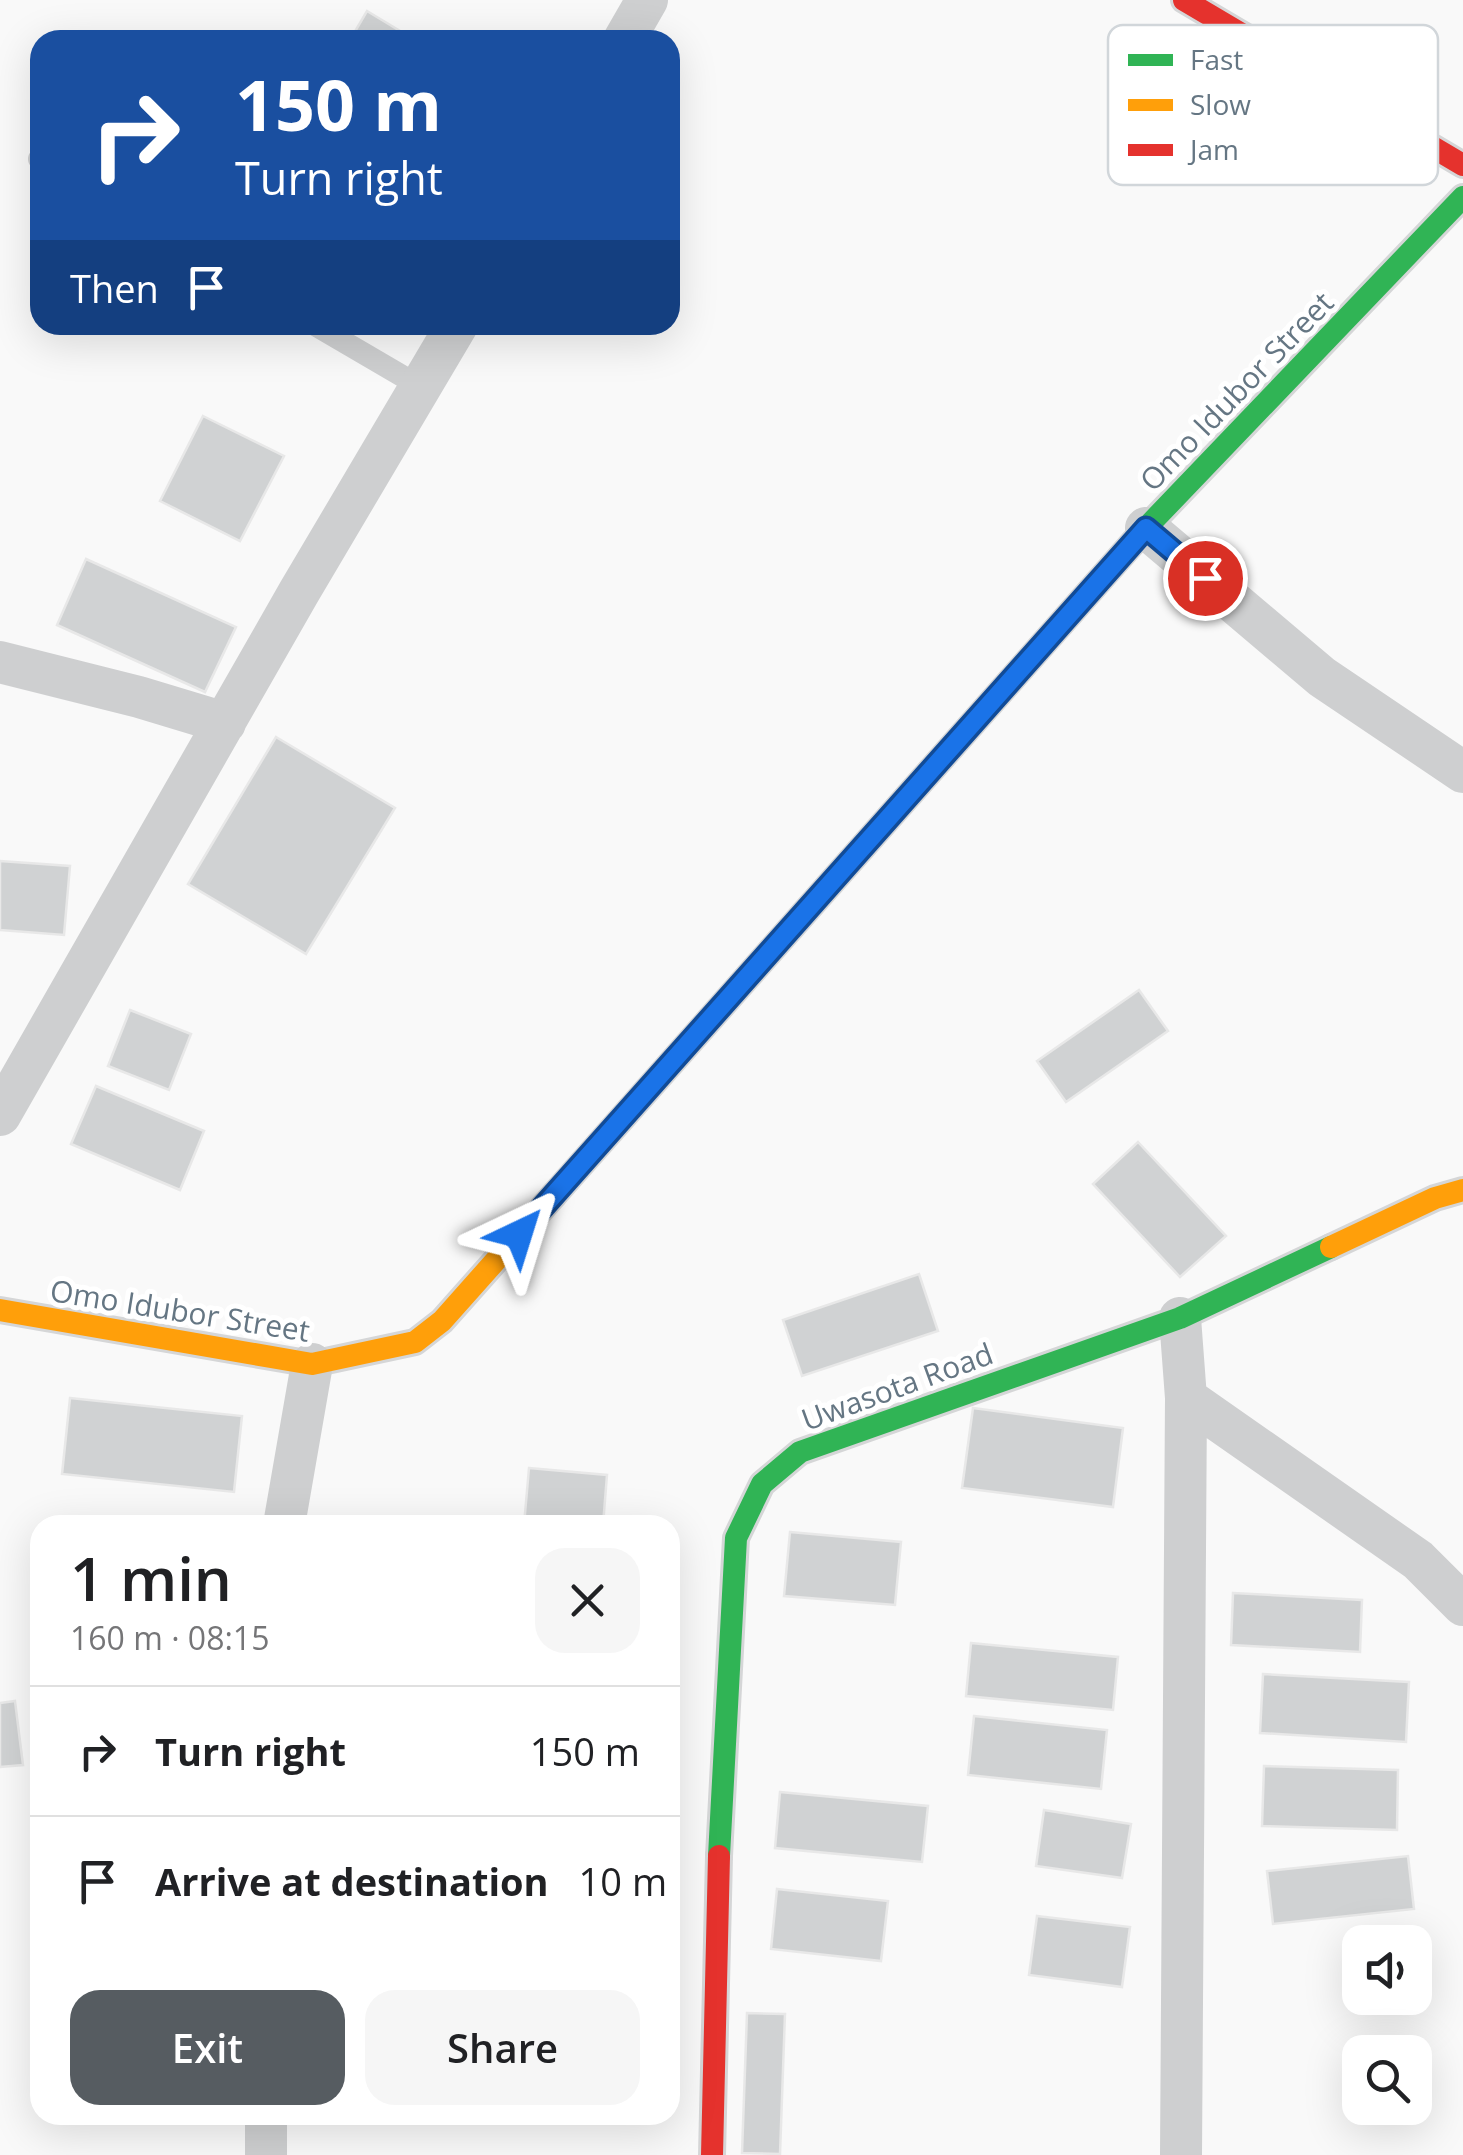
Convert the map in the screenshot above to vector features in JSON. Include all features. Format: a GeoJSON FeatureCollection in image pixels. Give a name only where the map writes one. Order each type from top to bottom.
{"type":"FeatureCollection","features":[{"type":"Feature","properties":{"kind":"street"},"geometry":{"type":"LineString","coordinates":[[630,30],[647,0]]}},
{"type":"Feature","properties":{"kind":"street"},"geometry":{"type":"LineString","coordinates":[[1184,0],[1227,25]]}},
{"type":"Feature","properties":{"kind":"street"},"geometry":{"type":"LineString","coordinates":[[1438,149],[1463,164]]}},
{"type":"Feature","properties":{"kind":"street","name":"Omo Idubor Street"},"geometry":{"type":"LineString","coordinates":[[0,1310],[312,1364],[415,1342],[442,1321],[1146,528],[1463,197]]}},
{"type":"Feature","properties":{"kind":"street"},"geometry":{"type":"LineString","coordinates":[[0,1115],[451,335]]}},
{"type":"Feature","properties":{"kind":"street"},"geometry":{"type":"LineString","coordinates":[[1146,528],[1322,677],[1463,772]]}},
{"type":"Feature","properties":{"kind":"street"},"geometry":{"type":"LineString","coordinates":[[0,662],[226,723]]}},
{"type":"Feature","properties":{"kind":"street","name":"Uwasota Road"},"geometry":{"type":"LineString","coordinates":[[712,2155],[716,1924],[736,1538],[762,1484],[800,1452],[1180,1318],[1435,1198],[1463,1190]]}},
{"type":"Feature","properties":{"kind":"street"},"geometry":{"type":"LineString","coordinates":[[1180,1318],[1186,1398],[1181,2155]]}},
{"type":"Feature","properties":{"kind":"street"},"geometry":{"type":"LineString","coordinates":[[286,1515],[312,1364]]}},
{"type":"Feature","properties":{"kind":"street"},"geometry":{"type":"LineString","coordinates":[[1186,1398],[1418,1560],[1463,1606]]}},
{"type":"Feature","properties":{"kind":"street"},"geometry":{"type":"LineString","coordinates":[[266,2125],[266,2155]]}},
{"type":"Feature","properties":{"kind":"lane"},"geometry":{"type":"LineString","coordinates":[[331,335],[421,387]]}},
{"type":"Feature","properties":{"kind":"building"},"geometry":{"type":"Polygon","coordinates":[[[367,11],[398,30],[356,30],[367,11]]]}},
{"type":"Feature","properties":{"kind":"building"},"geometry":{"type":"Polygon","coordinates":[[[203,416],[284,456],[240,541],[160,501],[203,416]]]}},
{"type":"Feature","properties":{"kind":"building"},"geometry":{"type":"Polygon","coordinates":[[[86,559],[236,627],[205,692],[57,625],[86,559]]]}},
{"type":"Feature","properties":{"kind":"building"},"geometry":{"type":"Polygon","coordinates":[[[276,737],[395,808],[306,954],[188,884],[276,737]]]}},
{"type":"Feature","properties":{"kind":"building"},"geometry":{"type":"Polygon","coordinates":[[[0,861],[70,866],[64,935],[0,930],[0,861]]]}},
{"type":"Feature","properties":{"kind":"building"},"geometry":{"type":"Polygon","coordinates":[[[1139,990],[1168,1031],[1066,1102],[1037,1061],[1139,990]]]}},
{"type":"Feature","properties":{"kind":"building"},"geometry":{"type":"Polygon","coordinates":[[[130,1010],[191,1034],[169,1090],[108,1066],[130,1010]]]}},
{"type":"Feature","properties":{"kind":"building"},"geometry":{"type":"Polygon","coordinates":[[[96,1086],[204,1131],[180,1190],[71,1144],[96,1086]]]}},
{"type":"Feature","properties":{"kind":"building"},"geometry":{"type":"Polygon","coordinates":[[[1138,1142],[1226,1236],[1180,1277],[1093,1184],[1138,1142]]]}},
{"type":"Feature","properties":{"kind":"building"},"geometry":{"type":"Polygon","coordinates":[[[919,1274],[938,1331],[802,1376],[783,1320],[919,1274]]]}},
{"type":"Feature","properties":{"kind":"building"},"geometry":{"type":"Polygon","coordinates":[[[70,1398],[242,1416],[234,1492],[62,1474],[70,1398]]]}},
{"type":"Feature","properties":{"kind":"building"},"geometry":{"type":"Polygon","coordinates":[[[973,1408],[1123,1428],[1113,1507],[962,1488],[973,1408]]]}},
{"type":"Feature","properties":{"kind":"building"},"geometry":{"type":"Polygon","coordinates":[[[529,1468],[607,1475],[604,1515],[525,1515],[529,1468]]]}},
{"type":"Feature","properties":{"kind":"building"},"geometry":{"type":"Polygon","coordinates":[[[790,1532],[901,1542],[895,1605],[784,1596],[790,1532]]]}},
{"type":"Feature","properties":{"kind":"building"},"geometry":{"type":"Polygon","coordinates":[[[1233,1593],[1362,1600],[1360,1652],[1231,1645],[1233,1593]]]}},
{"type":"Feature","properties":{"kind":"building"},"geometry":{"type":"Polygon","coordinates":[[[971,1643],[1118,1657],[1113,1710],[966,1696],[971,1643]]]}},
{"type":"Feature","properties":{"kind":"building"},"geometry":{"type":"Polygon","coordinates":[[[1263,1674],[1409,1682],[1406,1742],[1260,1733],[1263,1674]]]}},
{"type":"Feature","properties":{"kind":"building"},"geometry":{"type":"Polygon","coordinates":[[[15,1701],[23,1765],[0,1767],[0,1703],[15,1701]]]}},
{"type":"Feature","properties":{"kind":"building"},"geometry":{"type":"Polygon","coordinates":[[[974,1716],[1107,1730],[1101,1789],[968,1775],[974,1716]]]}},
{"type":"Feature","properties":{"kind":"building"},"geometry":{"type":"Polygon","coordinates":[[[1264,1766],[1398,1770],[1397,1830],[1262,1826],[1264,1766]]]}},
{"type":"Feature","properties":{"kind":"building"},"geometry":{"type":"Polygon","coordinates":[[[780,1792],[928,1806],[922,1862],[775,1848],[780,1792]]]}},
{"type":"Feature","properties":{"kind":"building"},"geometry":{"type":"Polygon","coordinates":[[[1044,1810],[1131,1824],[1122,1878],[1036,1866],[1044,1810]]]}},
{"type":"Feature","properties":{"kind":"building"},"geometry":{"type":"Polygon","coordinates":[[[1408,1856],[1414,1909],[1273,1924],[1267,1871],[1408,1856]]]}},
{"type":"Feature","properties":{"kind":"building"},"geometry":{"type":"Polygon","coordinates":[[[777,1889],[888,1901],[881,1961],[771,1949],[777,1889]]]}},
{"type":"Feature","properties":{"kind":"building"},"geometry":{"type":"Polygon","coordinates":[[[1037,1916],[1130,1927],[1122,1987],[1029,1975],[1037,1916]]]}},
{"type":"Feature","properties":{"kind":"building"},"geometry":{"type":"Polygon","coordinates":[[[747,2013],[785,2014],[780,2154],[742,2153],[747,2013]]]}},
{"type":"Feature","properties":{"kind":"traffic: fast"},"geometry":{"type":"LineString","coordinates":[[554,1195],[1146,528],[1463,197]]}},
{"type":"Feature","properties":{"kind":"traffic: fast"},"geometry":{"type":"LineString","coordinates":[[719,1856],[736,1538],[762,1484],[800,1452],[1180,1318],[1331,1247]]}},
{"type":"Feature","properties":{"kind":"traffic: slow"},"geometry":{"type":"LineString","coordinates":[[1331,1247],[1435,1198],[1463,1190]]}},
{"type":"Feature","properties":{"kind":"traffic: slow"},"geometry":{"type":"LineString","coordinates":[[0,1310],[312,1364],[415,1342],[442,1321],[554,1195]]}},
{"type":"Feature","properties":{"kind":"traffic: jam"},"geometry":{"type":"LineString","coordinates":[[1184,0],[1226,25]]}},
{"type":"Feature","properties":{"kind":"traffic: jam"},"geometry":{"type":"LineString","coordinates":[[1438,150],[1463,165]]}},
{"type":"Feature","properties":{"kind":"traffic: jam"},"geometry":{"type":"LineString","coordinates":[[712,2155],[719,1856]]}},
{"type":"Feature","properties":{"kind":"route"},"geometry":{"type":"LineString","coordinates":[[519,1234],[1146,528],[1205,578]]}}]}
